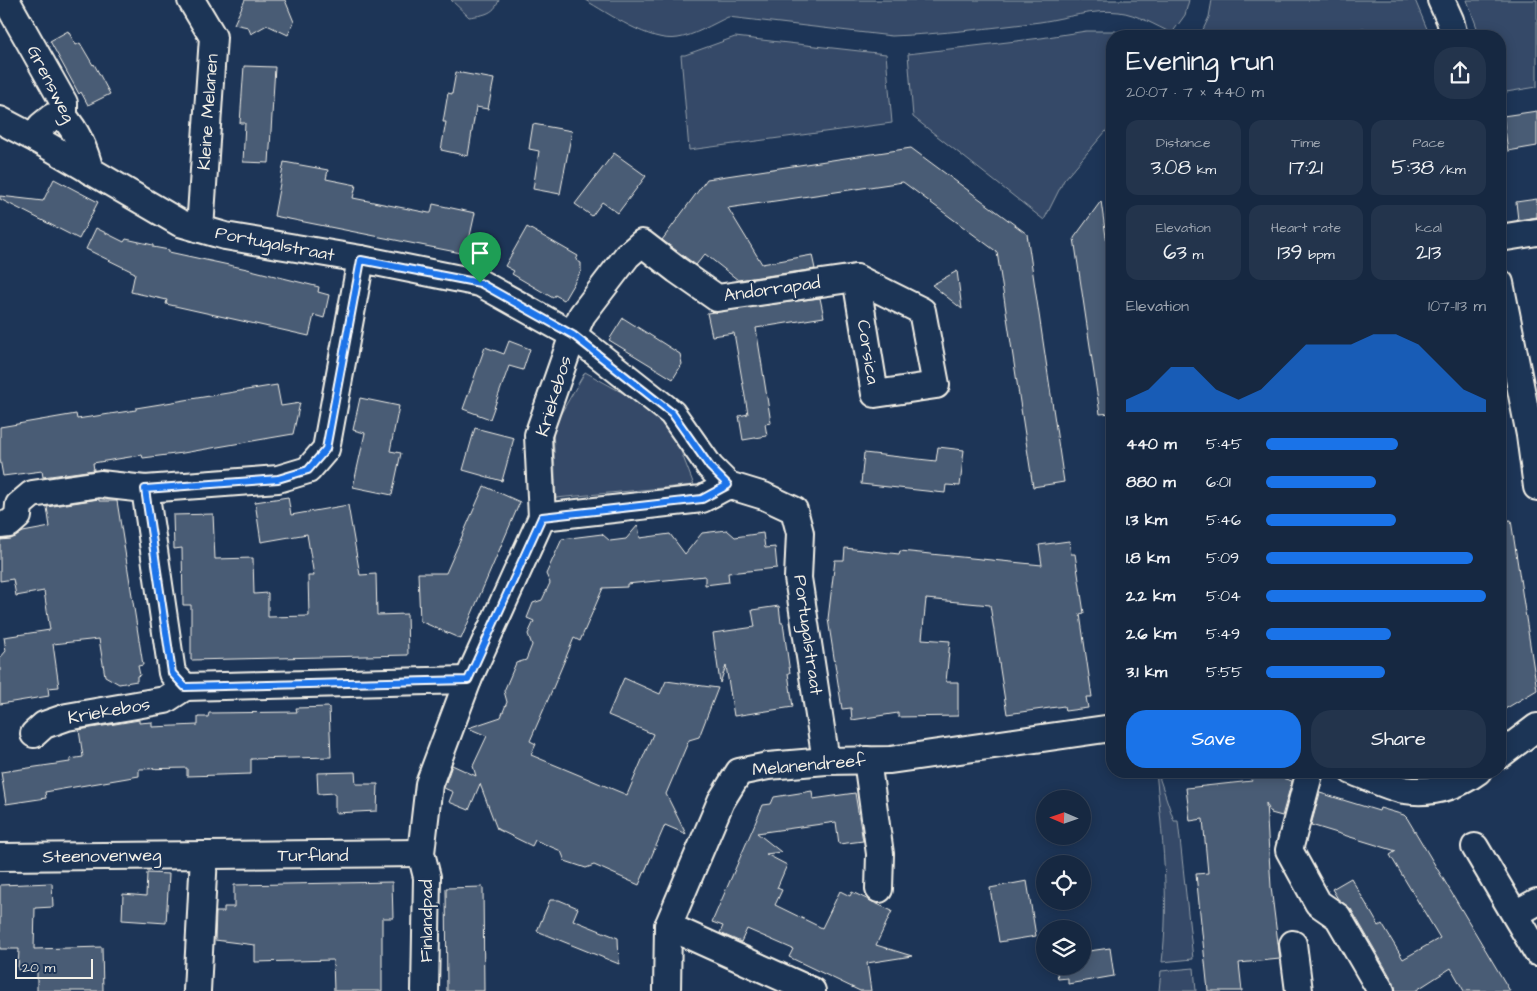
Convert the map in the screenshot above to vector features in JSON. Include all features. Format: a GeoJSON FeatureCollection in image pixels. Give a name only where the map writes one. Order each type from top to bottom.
{"type":"FeatureCollection","features":[{"type":"Feature","properties":{"kind":"street","name":"Grensweg"},"geometry":{"type":"LineString","coordinates":[[6,0],[64,103],[64,117],[74,128],[85,153],[90,171]]}},
{"type":"Feature","properties":{"kind":"street","name":"Kleine Melanen"},"geometry":{"type":"LineString","coordinates":[[191,0],[213,37],[200,229]]}},
{"type":"Feature","properties":{"kind":"street"},"geometry":{"type":"LineString","coordinates":[[1441,0],[1452,30]]}},
{"type":"Feature","properties":{"kind":"street"},"geometry":{"type":"LineString","coordinates":[[38,140],[41,126],[52,117],[64,117]]}},
{"type":"Feature","properties":{"kind":"street","name":"Portugalstraat"},"geometry":{"type":"LineString","coordinates":[[0,120],[38,140],[180,223],[225,236],[480,283],[573,335],[672,413],[710,467],[728,485],[764,496],[794,510],[800,533],[798,578],[826,761]]}},
{"type":"Feature","properties":{"kind":"street"},"geometry":{"type":"LineString","coordinates":[[1506,237],[1537,232]]}},
{"type":"Feature","properties":{"kind":"street","name":"Andorrapad"},"geometry":{"type":"LineString","coordinates":[[573,335],[582,315],[627,256],[642,243],[717,298],[856,278]]}},
{"type":"Feature","properties":{"kind":"street"},"geometry":{"type":"LineString","coordinates":[[0,525],[10,524],[18,516],[19,505],[32,494],[100,484],[145,489],[278,479],[308,470],[326,449],[361,260]]}},
{"type":"Feature","properties":{"kind":"street","name":"Corsica"},"geometry":{"type":"LineString","coordinates":[[856,278],[922,311],[936,385],[874,394],[856,278]]}},
{"type":"Feature","properties":{"kind":"street"},"geometry":{"type":"LineString","coordinates":[[1506,313],[1530,435],[1537,487]]}},
{"type":"Feature","properties":{"kind":"street","name":"Kriekebos"},"geometry":{"type":"LineString","coordinates":[[421,852],[429,784],[468,680],[542,517],[538,435],[573,335]]}},
{"type":"Feature","properties":{"kind":"street"},"geometry":{"type":"LineString","coordinates":[[542,517],[702,499],[728,485]]}},
{"type":"Feature","properties":{"kind":"street"},"geometry":{"type":"LineString","coordinates":[[145,489],[172,673],[185,687],[468,680]]}},
{"type":"Feature","properties":{"kind":"street","name":"Kriekebos"},"geometry":{"type":"LineString","coordinates":[[34,734],[44,725],[67,718],[165,700],[185,687]]}},
{"type":"Feature","properties":{"kind":"street"},"geometry":{"type":"LineString","coordinates":[[1506,750],[1537,727]]}},
{"type":"Feature","properties":{"kind":"street","name":"Melanendreef"},"geometry":{"type":"LineString","coordinates":[[667,991],[668,926],[720,801],[739,772],[768,766],[826,761],[890,760],[1106,729]]}},
{"type":"Feature","properties":{"kind":"street"},"geometry":{"type":"LineString","coordinates":[[867,760],[880,854],[879,889]]}},
{"type":"Feature","properties":{"kind":"street"},"geometry":{"type":"LineString","coordinates":[[1308,778],[1289,850],[1318,903],[1338,916],[1380,991]]}},
{"type":"Feature","properties":{"kind":"street"},"geometry":{"type":"LineString","coordinates":[[1371,778],[1403,790],[1437,791],[1469,778]]}},
{"type":"Feature","properties":{"kind":"street"},"geometry":{"type":"LineString","coordinates":[[1475,847],[1526,908],[1537,952]]}},
{"type":"Feature","properties":{"kind":"street","name":"Turfland"},"geometry":{"type":"LineString","coordinates":[[204,856],[421,852]]}},
{"type":"Feature","properties":{"kind":"street","name":"Finlandpad"},"geometry":{"type":"LineString","coordinates":[[421,852],[427,877],[425,991]]}},
{"type":"Feature","properties":{"kind":"street"},"geometry":{"type":"LineString","coordinates":[[197,991],[204,856]]}},
{"type":"Feature","properties":{"kind":"street","name":"Steenovenweg"},"geometry":{"type":"LineString","coordinates":[[0,858],[204,856]]}},
{"type":"Feature","properties":{"kind":"street"},"geometry":{"type":"LineString","coordinates":[[668,926],[812,991]]}},
{"type":"Feature","properties":{"kind":"street"},"geometry":{"type":"LineString","coordinates":[[1293,944],[1299,991]]}},
{"type":"Feature","properties":{"kind":"shaded area"},"geometry":{"type":"Polygon","coordinates":[[[451,0],[499,0],[491,11],[483,15],[469,17],[451,0]]]}},
{"type":"Feature","properties":{"kind":"shaded area"},"geometry":{"type":"Polygon","coordinates":[[[585,0],[1189,0],[1185,15],[1174,30],[1166,30],[1133,15],[1109,11],[985,29],[892,36],[728,17],[690,35],[667,38],[642,32],[585,0]]]}},
{"type":"Feature","properties":{"kind":"shaded area"},"geometry":{"type":"Polygon","coordinates":[[[1212,0],[1415,0],[1428,30],[1367,30],[1364,28],[1349,30],[1203,30],[1209,17],[1212,0]]]}},
{"type":"Feature","properties":{"kind":"shaded area"},"geometry":{"type":"Polygon","coordinates":[[[1467,0],[1537,0],[1537,87],[1506,92],[1506,30],[1478,30],[1467,0]]]}},
{"type":"Feature","properties":{"kind":"shaded area"},"geometry":{"type":"Polygon","coordinates":[[[1086,31],[1106,31],[1106,131],[1064,180],[1044,220],[913,117],[908,54],[1086,31]]]}},
{"type":"Feature","properties":{"kind":"shaded area"},"geometry":{"type":"Polygon","coordinates":[[[735,37],[886,54],[892,123],[689,150],[681,55],[735,37]]]}},
{"type":"Feature","properties":{"kind":"shaded area"},"geometry":{"type":"Polygon","coordinates":[[[585,372],[668,418],[694,485],[556,498],[553,427],[585,372]]]}},
{"type":"Feature","properties":{"kind":"shaded area"},"geometry":{"type":"Polygon","coordinates":[[[1157,778],[1159,778],[1174,821],[1178,821],[1193,959],[1162,962],[1165,914],[1163,843],[1157,778]]]}},
{"type":"Feature","properties":{"kind":"shaded area"},"geometry":{"type":"Polygon","coordinates":[[[1194,968],[1196,991],[1159,991],[1161,971],[1194,968]]]}},
{"type":"Feature","properties":{"kind":"building"},"geometry":{"type":"Polygon","coordinates":[[[245,0],[285,0],[294,22],[288,35],[267,25],[251,34],[248,27],[234,24],[245,0]]]}},
{"type":"Feature","properties":{"kind":"building"},"geometry":{"type":"Polygon","coordinates":[[[68,31],[76,45],[80,43],[94,64],[110,94],[88,105],[81,92],[79,94],[50,41],[68,31]]]}},
{"type":"Feature","properties":{"kind":"building"},"geometry":{"type":"Polygon","coordinates":[[[244,66],[275,67],[269,163],[243,162],[245,123],[240,123],[244,66]]]}},
{"type":"Feature","properties":{"kind":"building"},"geometry":{"type":"Polygon","coordinates":[[[456,72],[494,79],[488,109],[476,107],[468,156],[441,150],[446,122],[443,122],[448,93],[452,94],[456,72]]]}},
{"type":"Feature","properties":{"kind":"building"},"geometry":{"type":"Polygon","coordinates":[[[1537,111],[1537,146],[1508,151],[1506,116],[1537,111]]]}},
{"type":"Feature","properties":{"kind":"building"},"geometry":{"type":"Polygon","coordinates":[[[533,124],[572,131],[560,194],[533,189],[539,151],[529,149],[533,124]]]}},
{"type":"Feature","properties":{"kind":"building"},"geometry":{"type":"Polygon","coordinates":[[[911,148],[1027,234],[1064,482],[1033,487],[997,252],[903,182],[728,208],[762,264],[812,255],[815,269],[738,280],[705,254],[696,265],[662,240],[707,179],[911,148]]]}},
{"type":"Feature","properties":{"kind":"building"},"geometry":{"type":"Polygon","coordinates":[[[614,153],[646,176],[618,213],[602,202],[592,216],[575,204],[614,153]]]}},
{"type":"Feature","properties":{"kind":"building"},"geometry":{"type":"Polygon","coordinates":[[[284,162],[328,170],[326,179],[356,185],[353,198],[429,213],[431,213],[433,204],[475,213],[466,254],[274,216],[284,162]]]}},
{"type":"Feature","properties":{"kind":"building"},"geometry":{"type":"Polygon","coordinates":[[[54,179],[98,202],[79,239],[0,199],[0,196],[43,201],[54,179]]]}},
{"type":"Feature","properties":{"kind":"building"},"geometry":{"type":"Polygon","coordinates":[[[1537,199],[1537,217],[1518,220],[1516,202],[1537,199]]]}},
{"type":"Feature","properties":{"kind":"building"},"geometry":{"type":"Polygon","coordinates":[[[1101,201],[1106,237],[1106,414],[1100,414],[1074,238],[1101,201]]]}},
{"type":"Feature","properties":{"kind":"building"},"geometry":{"type":"Polygon","coordinates":[[[527,227],[578,256],[576,260],[581,263],[581,271],[564,300],[555,295],[553,298],[512,274],[514,271],[505,266],[527,227]]]}},
{"type":"Feature","properties":{"kind":"building"},"geometry":{"type":"Polygon","coordinates":[[[96,228],[124,242],[126,239],[153,245],[153,247],[169,250],[169,252],[319,287],[318,292],[329,295],[324,318],[314,315],[309,336],[166,304],[167,300],[131,292],[135,273],[86,249],[96,228]]]}},
{"type":"Feature","properties":{"kind":"building"},"geometry":{"type":"Polygon","coordinates":[[[957,271],[962,309],[932,285],[957,271]]]}},
{"type":"Feature","properties":{"kind":"building"},"geometry":{"type":"Polygon","coordinates":[[[820,298],[824,317],[756,328],[771,423],[765,424],[767,436],[743,440],[739,416],[748,414],[734,333],[712,336],[707,313],[820,298]]]}},
{"type":"Feature","properties":{"kind":"building"},"geometry":{"type":"Polygon","coordinates":[[[623,318],[680,354],[682,364],[673,379],[609,340],[623,318]]]}},
{"type":"Feature","properties":{"kind":"building"},"geometry":{"type":"Polygon","coordinates":[[[509,341],[530,349],[523,370],[509,366],[490,419],[463,409],[485,347],[504,354],[509,341]]]}},
{"type":"Feature","properties":{"kind":"building"},"geometry":{"type":"Polygon","coordinates":[[[277,385],[281,406],[300,403],[293,434],[183,453],[143,458],[142,455],[93,463],[94,470],[43,477],[42,471],[3,476],[0,459],[0,427],[76,414],[77,419],[277,385]]]}},
{"type":"Feature","properties":{"kind":"building"},"geometry":{"type":"Polygon","coordinates":[[[360,398],[399,406],[390,451],[401,453],[392,495],[353,487],[365,433],[353,430],[360,398]]]}},
{"type":"Feature","properties":{"kind":"building"},"geometry":{"type":"Polygon","coordinates":[[[475,428],[514,438],[502,481],[463,470],[475,428]]]}},
{"type":"Feature","properties":{"kind":"building"},"geometry":{"type":"Polygon","coordinates":[[[938,447],[964,450],[960,486],[946,485],[945,493],[861,484],[864,453],[936,461],[938,447]]]}},
{"type":"Feature","properties":{"kind":"building"},"geometry":{"type":"Polygon","coordinates":[[[484,486],[520,502],[461,639],[420,621],[418,573],[446,573],[484,486]]]}},
{"type":"Feature","properties":{"kind":"building"},"geometry":{"type":"Polygon","coordinates":[[[288,497],[291,515],[348,505],[360,575],[376,574],[377,615],[407,614],[408,655],[191,660],[191,605],[183,605],[182,548],[174,549],[173,515],[213,514],[215,559],[253,558],[254,594],[268,593],[268,617],[309,616],[308,576],[314,576],[307,534],[261,542],[255,502],[288,497]]]}},
{"type":"Feature","properties":{"kind":"building"},"geometry":{"type":"Polygon","coordinates":[[[99,499],[99,501],[117,501],[143,665],[138,666],[140,675],[137,676],[137,681],[119,684],[105,676],[99,639],[53,644],[59,687],[48,688],[49,696],[0,704],[0,658],[6,651],[4,637],[50,630],[44,591],[16,596],[13,579],[0,581],[0,540],[11,539],[23,532],[50,527],[47,507],[99,499]]]}},
{"type":"Feature","properties":{"kind":"building"},"geometry":{"type":"Polygon","coordinates":[[[1506,520],[1511,520],[1537,690],[1506,708],[1506,520]]]}},
{"type":"Feature","properties":{"kind":"building"},"geometry":{"type":"Polygon","coordinates":[[[638,525],[640,538],[670,534],[685,554],[702,533],[727,530],[735,537],[763,533],[765,548],[775,547],[777,568],[728,573],[729,582],[705,585],[705,576],[627,584],[627,587],[603,588],[580,641],[574,638],[530,741],[536,744],[531,755],[627,795],[653,734],[608,715],[624,678],[660,694],[666,681],[718,688],[699,737],[689,740],[666,794],[686,834],[665,825],[639,885],[594,865],[586,868],[565,861],[561,851],[535,840],[532,846],[497,829],[480,784],[469,810],[449,802],[453,792],[444,788],[452,765],[476,776],[473,766],[487,736],[468,728],[501,717],[507,702],[504,691],[516,663],[526,660],[532,645],[528,634],[534,621],[527,618],[533,603],[542,600],[550,583],[546,574],[562,539],[602,534],[610,541],[626,539],[638,525]]]}},
{"type":"Feature","properties":{"kind":"building"},"geometry":{"type":"Polygon","coordinates":[[[1069,541],[1071,554],[1075,554],[1084,613],[1080,614],[1092,697],[1086,697],[1088,708],[1065,711],[1064,706],[1007,714],[990,605],[926,599],[922,639],[950,641],[946,682],[958,682],[958,716],[898,717],[898,713],[852,720],[851,708],[842,709],[828,619],[835,560],[844,560],[845,548],[899,554],[900,551],[1042,565],[1039,545],[1069,541]]]}},
{"type":"Feature","properties":{"kind":"building"},"geometry":{"type":"Polygon","coordinates":[[[779,606],[790,673],[788,673],[793,707],[734,716],[726,666],[720,683],[713,633],[755,627],[752,610],[779,606]]]}},
{"type":"Feature","properties":{"kind":"building"},"geometry":{"type":"Polygon","coordinates":[[[329,707],[331,757],[251,759],[251,774],[187,776],[187,768],[139,769],[139,776],[45,792],[46,798],[6,804],[1,772],[70,762],[70,759],[83,757],[79,730],[139,720],[139,723],[152,722],[152,727],[198,725],[198,717],[208,717],[209,713],[297,712],[296,708],[329,707]]]}},
{"type":"Feature","properties":{"kind":"building"},"geometry":{"type":"Polygon","coordinates":[[[355,772],[356,784],[378,784],[377,811],[335,813],[335,793],[318,794],[317,773],[355,772]]]}},
{"type":"Feature","properties":{"kind":"building"},"geometry":{"type":"Polygon","coordinates":[[[1250,778],[1282,778],[1292,781],[1282,816],[1271,813],[1266,803],[1271,887],[1280,959],[1239,963],[1242,991],[1208,991],[1196,874],[1208,873],[1203,819],[1190,821],[1186,788],[1252,781],[1250,778]]]}},
{"type":"Feature","properties":{"kind":"building"},"geometry":{"type":"Polygon","coordinates":[[[812,791],[813,799],[855,793],[863,841],[839,844],[836,822],[757,833],[781,852],[766,854],[787,865],[777,888],[782,890],[775,905],[822,928],[840,891],[850,896],[852,892],[892,911],[876,945],[912,956],[867,963],[871,991],[860,991],[789,957],[793,949],[747,929],[741,942],[720,933],[723,926],[712,922],[763,805],[771,804],[774,797],[812,791]]]}},
{"type":"Feature","properties":{"kind":"building"},"geometry":{"type":"Polygon","coordinates":[[[1320,793],[1379,811],[1380,808],[1404,815],[1407,818],[1510,991],[1464,991],[1451,968],[1415,991],[1396,991],[1394,983],[1351,909],[1338,899],[1332,889],[1351,878],[1379,926],[1382,924],[1403,959],[1440,938],[1390,855],[1396,851],[1311,825],[1320,793]]]}},
{"type":"Feature","properties":{"kind":"building"},"geometry":{"type":"Polygon","coordinates":[[[147,873],[169,874],[166,923],[122,920],[123,894],[146,896],[147,873]]]}},
{"type":"Feature","properties":{"kind":"building"},"geometry":{"type":"Polygon","coordinates":[[[1027,881],[1036,936],[999,942],[990,888],[1027,881]]]}},
{"type":"Feature","properties":{"kind":"building"},"geometry":{"type":"Polygon","coordinates":[[[392,882],[393,918],[382,918],[382,991],[334,991],[333,960],[255,962],[255,945],[215,940],[216,912],[224,912],[224,907],[234,907],[234,885],[392,882]]]}},
{"type":"Feature","properties":{"kind":"building"},"geometry":{"type":"Polygon","coordinates":[[[52,883],[53,907],[35,908],[34,949],[102,947],[103,991],[37,991],[37,970],[18,970],[19,949],[0,949],[0,885],[52,883]]]}},
{"type":"Feature","properties":{"kind":"building"},"geometry":{"type":"Polygon","coordinates":[[[483,887],[484,991],[447,991],[446,888],[483,887]]]}},
{"type":"Feature","properties":{"kind":"building"},"geometry":{"type":"Polygon","coordinates":[[[550,900],[559,900],[578,908],[573,920],[618,938],[619,964],[537,931],[550,900]]]}},
{"type":"Feature","properties":{"kind":"building"},"geometry":{"type":"Polygon","coordinates":[[[1110,948],[1114,976],[1068,984],[1068,978],[1058,979],[1057,975],[1091,975],[1091,951],[1110,948]]]}},
{"type":"Feature","properties":{"kind":"route"},"geometry":{"type":"LineString","coordinates":[[361,260],[480,283],[573,335],[672,413],[710,467],[728,485],[702,499],[542,517],[468,680],[185,687],[172,673],[145,489],[278,479],[308,470],[326,449],[361,260]]}}]}
